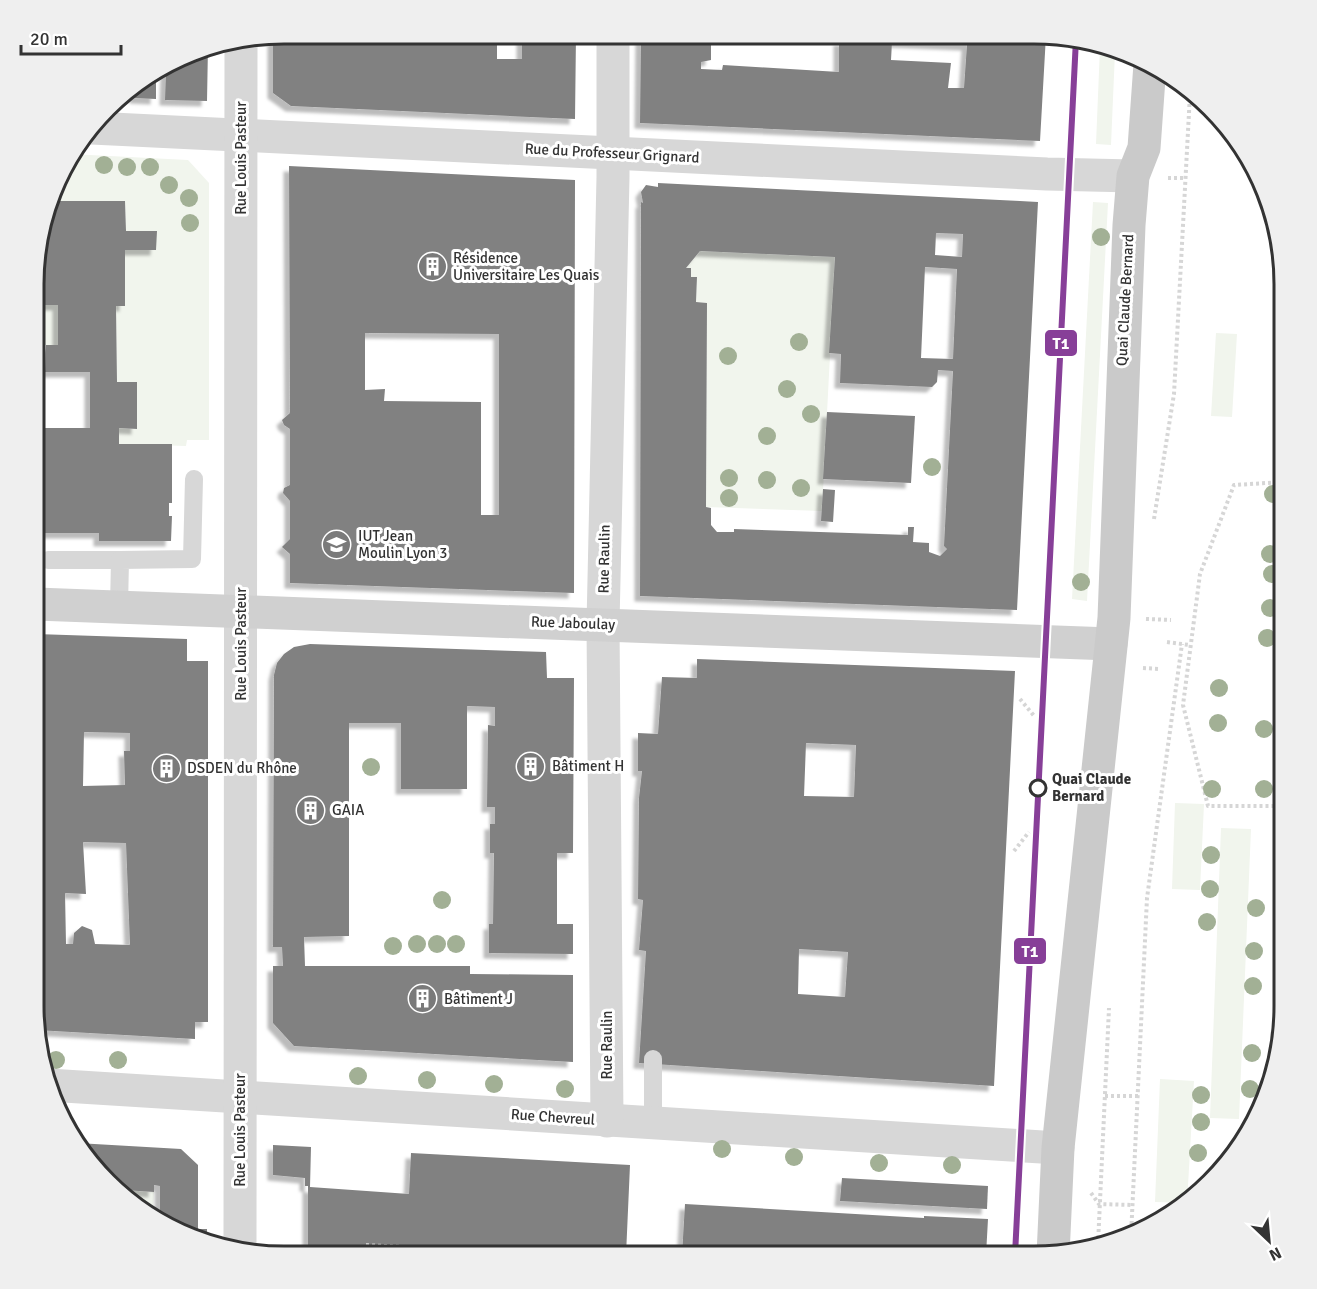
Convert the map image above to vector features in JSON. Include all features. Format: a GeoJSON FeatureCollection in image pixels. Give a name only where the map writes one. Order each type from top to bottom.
{"type":"FeatureCollection","features":[{"type":"Feature","properties":{"kind":"main road","name":"Quai Claude Bernard"},"geometry":{"type":"LineString","coordinates":[[1053,1244],[1058,1148],[1105,722],[1111,644],[1128,237],[1133,176],[1144,148],[1149,74]]}},
{"type":"Feature","properties":{"kind":"street","name":"Rue Raulin"},"geometry":{"type":"LineString","coordinates":[[607,1121],[603,624],[613,152],[613,44]]}},
{"type":"Feature","properties":{"kind":"street","name":"Rue Louis Pasteur"},"geometry":{"type":"LineString","coordinates":[[240,1241],[241,48]]}},
{"type":"Feature","properties":{"kind":"street","name":"Rue du Professeur Grignard"},"geometry":{"type":"LineString","coordinates":[[100,128],[1047,174],[1133,176]]}},
{"type":"Feature","properties":{"kind":"street","name":"Rue Jaboulay"},"geometry":{"type":"LineString","coordinates":[[44,604],[1111,644]]}},
{"type":"Feature","properties":{"kind":"street","name":"Rue Chevreul"},"geometry":{"type":"LineString","coordinates":[[57,1086],[1058,1148]]}},
{"type":"Feature","properties":{"kind":"lane"},"geometry":{"type":"LineString","coordinates":[[48,560],[192,560],[194,479]]}},
{"type":"Feature","properties":{"kind":"lane"},"geometry":{"type":"LineString","coordinates":[[120,560],[120,608]]}},
{"type":"Feature","properties":{"kind":"lane"},"geometry":{"type":"LineString","coordinates":[[653,1059],[653,1124]]}},
{"type":"Feature","properties":{"kind":"path"},"geometry":{"type":"LineString","coordinates":[[1274,483],[1234,484],[1200,574],[1183,705],[1208,807],[1274,806]]}},
{"type":"Feature","properties":{"kind":"path"},"geometry":{"type":"LineString","coordinates":[[1142,619],[1171,620]]}},
{"type":"Feature","properties":{"kind":"path"},"geometry":{"type":"LineString","coordinates":[[1167,642],[1190,645]]}},
{"type":"Feature","properties":{"kind":"path"},"geometry":{"type":"LineString","coordinates":[[1132,1224],[1147,898],[1182,644]]}},
{"type":"Feature","properties":{"kind":"path"},"geometry":{"type":"LineString","coordinates":[[1141,668],[1160,669]]}},
{"type":"Feature","properties":{"kind":"path"},"geometry":{"type":"LineString","coordinates":[[1020,699],[1035,717]]}},
{"type":"Feature","properties":{"kind":"path"},"geometry":{"type":"LineString","coordinates":[[1014,851],[1029,832]]}},
{"type":"Feature","properties":{"kind":"path"},"geometry":{"type":"LineString","coordinates":[[1098,1236],[1110,1006]]}},
{"type":"Feature","properties":{"kind":"path"},"geometry":{"type":"LineString","coordinates":[[1105,1095],[1138,1096]]}},
{"type":"Feature","properties":{"kind":"path"},"geometry":{"type":"LineString","coordinates":[[1099,1204],[1133,1205]]}},
{"type":"Feature","properties":{"kind":"path"},"geometry":{"type":"LineString","coordinates":[[364,1246],[382,1246]]}},
{"type":"Feature","properties":{"kind":"shaded area"},"geometry":{"type":"Polygon","coordinates":[[[1100,53],[1115,58],[1111,145],[1096,144],[1100,53]]]}},
{"type":"Feature","properties":{"kind":"shaded area"},"geometry":{"type":"Polygon","coordinates":[[[81,155],[188,160],[209,183],[209,440],[187,440],[186,446],[119,444],[119,428],[137,429],[137,382],[117,382],[116,306],[125,306],[125,250],[156,250],[156,232],[126,231],[125,201],[58,201],[81,155]]]}},
{"type":"Feature","properties":{"kind":"shaded area"},"geometry":{"type":"Polygon","coordinates":[[[1093,202],[1108,203],[1087,601],[1072,599],[1093,202]]]}},
{"type":"Feature","properties":{"kind":"shaded area"},"geometry":{"type":"Polygon","coordinates":[[[700,251],[835,257],[822,511],[706,507],[707,303],[696,302],[697,278],[691,277],[691,268],[686,268],[700,251]]]}},
{"type":"Feature","properties":{"kind":"shaded area"},"geometry":{"type":"Polygon","coordinates":[[[44,305],[58,305],[58,345],[44,345],[44,305]]]}},
{"type":"Feature","properties":{"kind":"shaded area"},"geometry":{"type":"Polygon","coordinates":[[[1216,333],[1237,334],[1232,417],[1211,416],[1216,333]]]}},
{"type":"Feature","properties":{"kind":"shaded area"},"geometry":{"type":"Polygon","coordinates":[[[1175,803],[1204,804],[1200,890],[1172,889],[1175,803]]]}},
{"type":"Feature","properties":{"kind":"shaded area"},"geometry":{"type":"Polygon","coordinates":[[[1221,828],[1251,829],[1239,1119],[1210,1118],[1221,828]]]}},
{"type":"Feature","properties":{"kind":"shaded area"},"geometry":{"type":"Polygon","coordinates":[[[1160,1079],[1194,1081],[1188,1189],[1170,1202],[1155,1202],[1160,1079]]]}},
{"type":"Feature","properties":{"kind":"shaded area"},"geometry":{"type":"Polygon","coordinates":[[[131,1190],[154,1192],[153,1207],[131,1190]]]}},
{"type":"Feature","properties":{"kind":"building"},"geometry":{"type":"Polygon","coordinates":[[[273,44],[497,44],[497,59],[522,59],[522,44],[576,44],[575,119],[291,106],[273,93],[273,44]]]}},
{"type":"Feature","properties":{"kind":"building"},"geometry":{"type":"Polygon","coordinates":[[[641,44],[711,44],[711,60],[701,62],[701,69],[722,70],[723,65],[839,72],[839,44],[892,44],[891,60],[951,63],[948,88],[964,88],[967,45],[942,44],[1045,44],[1040,141],[640,123],[641,44]]]}},
{"type":"Feature","properties":{"kind":"building"},"geometry":{"type":"Polygon","coordinates":[[[208,56],[207,101],[165,100],[166,75],[208,56]]]}},
{"type":"Feature","properties":{"kind":"building"},"geometry":{"type":"Polygon","coordinates":[[[156,81],[156,99],[135,98],[135,95],[156,81]]]}},
{"type":"Feature","properties":{"kind":"building"},"geometry":{"type":"Polygon","coordinates":[[[289,166],[575,180],[574,593],[290,583],[290,554],[282,547],[290,539],[290,501],[283,493],[284,488],[290,485],[290,429],[284,425],[282,420],[290,413],[289,166]],[[365,333],[365,390],[385,389],[384,401],[481,402],[481,515],[499,515],[499,334],[365,333]]]}},
{"type":"Feature","properties":{"kind":"building"},"geometry":{"type":"Polygon","coordinates":[[[658,183],[1038,202],[1017,610],[640,596],[641,202],[643,203],[641,192],[646,185],[658,187],[658,183]],[[936,233],[935,255],[962,257],[963,234],[936,233]],[[700,251],[686,268],[691,268],[691,277],[697,277],[696,302],[707,303],[706,507],[711,508],[711,525],[717,532],[734,532],[734,529],[908,535],[908,527],[914,527],[913,542],[929,543],[929,552],[940,556],[947,549],[944,546],[953,371],[938,370],[937,382],[932,387],[840,383],[841,354],[829,353],[835,257],[700,251]],[[925,267],[921,358],[953,359],[957,269],[925,267]]]}},
{"type":"Feature","properties":{"kind":"building"},"geometry":{"type":"Polygon","coordinates":[[[58,201],[125,201],[126,231],[157,231],[156,250],[125,250],[125,306],[116,306],[117,382],[137,382],[137,429],[119,428],[119,444],[172,444],[172,503],[169,503],[169,516],[172,516],[171,541],[99,541],[99,533],[44,533],[44,428],[90,428],[90,372],[45,372],[46,345],[58,345],[58,305],[44,305],[44,268],[48,237],[58,201]]]}},
{"type":"Feature","properties":{"kind":"building"},"geometry":{"type":"Polygon","coordinates":[[[827,412],[915,416],[911,483],[823,479],[827,412]]]}},
{"type":"Feature","properties":{"kind":"building"},"geometry":{"type":"Polygon","coordinates":[[[823,489],[835,490],[833,522],[821,521],[823,489]]]}},
{"type":"Feature","properties":{"kind":"building","name":"DSDEN du Rhône"},"geometry":{"type":"Polygon","coordinates":[[[44,634],[187,639],[187,661],[208,661],[208,1022],[195,1022],[195,1039],[45,1031],[44,634]],[[84,732],[83,786],[125,785],[124,751],[130,751],[130,733],[84,732]],[[83,842],[86,894],[65,893],[66,944],[73,944],[74,933],[82,926],[92,930],[95,944],[130,945],[126,843],[83,842]]]}},
{"type":"Feature","properties":{"kind":"building"},"geometry":{"type":"Polygon","coordinates":[[[310,644],[546,652],[547,678],[574,678],[573,853],[557,853],[557,924],[573,924],[573,954],[489,953],[489,924],[493,924],[494,853],[490,853],[490,824],[495,824],[495,807],[487,807],[488,725],[495,726],[495,707],[467,706],[467,789],[401,789],[401,723],[349,723],[349,936],[304,937],[305,966],[470,966],[470,974],[573,975],[573,1062],[294,1046],[273,1023],[273,966],[283,966],[282,947],[273,947],[274,675],[277,663],[284,654],[294,647],[310,644]]]}},
{"type":"Feature","properties":{"kind":"building"},"geometry":{"type":"Polygon","coordinates":[[[697,659],[1015,671],[994,1086],[639,1063],[646,951],[639,950],[643,900],[638,899],[639,798],[642,771],[638,771],[638,733],[658,734],[662,677],[697,678],[697,659]],[[806,743],[804,796],[854,797],[856,745],[806,743]],[[799,949],[798,994],[845,997],[848,952],[799,949]]]}},
{"type":"Feature","properties":{"kind":"building"},"geometry":{"type":"Polygon","coordinates":[[[87,1144],[181,1149],[198,1165],[198,1229],[207,1229],[207,1233],[178,1221],[160,1211],[160,1186],[154,1185],[154,1192],[131,1190],[103,1164],[87,1144]]]}},
{"type":"Feature","properties":{"kind":"building"},"geometry":{"type":"Polygon","coordinates":[[[273,1145],[311,1147],[310,1187],[409,1194],[411,1153],[630,1165],[626,1246],[308,1246],[308,1186],[305,1186],[305,1178],[273,1175],[273,1145]]]}},
{"type":"Feature","properties":{"kind":"building"},"geometry":{"type":"Polygon","coordinates":[[[842,1178],[988,1186],[987,1209],[840,1201],[842,1178]]]}},
{"type":"Feature","properties":{"kind":"building"},"geometry":{"type":"Polygon","coordinates":[[[685,1204],[924,1218],[924,1216],[988,1219],[986,1246],[683,1246],[685,1204]]]}},
{"type":"Feature","properties":{"kind":"transit line","name":"T1"},"geometry":{"type":"LineString","coordinates":[[1015,1246],[1076,47]]}},
{"type":"Feature","properties":{"kind":"place","name":"Résidence Universitaire Les Quais"},"geometry":{"type":"Point","coordinates":[432,267]}},
{"type":"Feature","properties":{"kind":"place","name":"IUT Jean Moulin Lyon 3"},"geometry":{"type":"Point","coordinates":[337,545]}},
{"type":"Feature","properties":{"kind":"place","name":"Bâtiment H"},"geometry":{"type":"Point","coordinates":[531,766]}},
{"type":"Feature","properties":{"kind":"place","name":"DSDEN du Rhône"},"geometry":{"type":"Point","coordinates":[166,768]}},
{"type":"Feature","properties":{"kind":"place","name":"Quai Claude Bernard"},"geometry":{"type":"Point","coordinates":[1038,788]}},
{"type":"Feature","properties":{"kind":"place","name":"GAIA"},"geometry":{"type":"Point","coordinates":[311,810]}},
{"type":"Feature","properties":{"kind":"place","name":"Bâtiment J"},"geometry":{"type":"Point","coordinates":[423,999]}}]}
